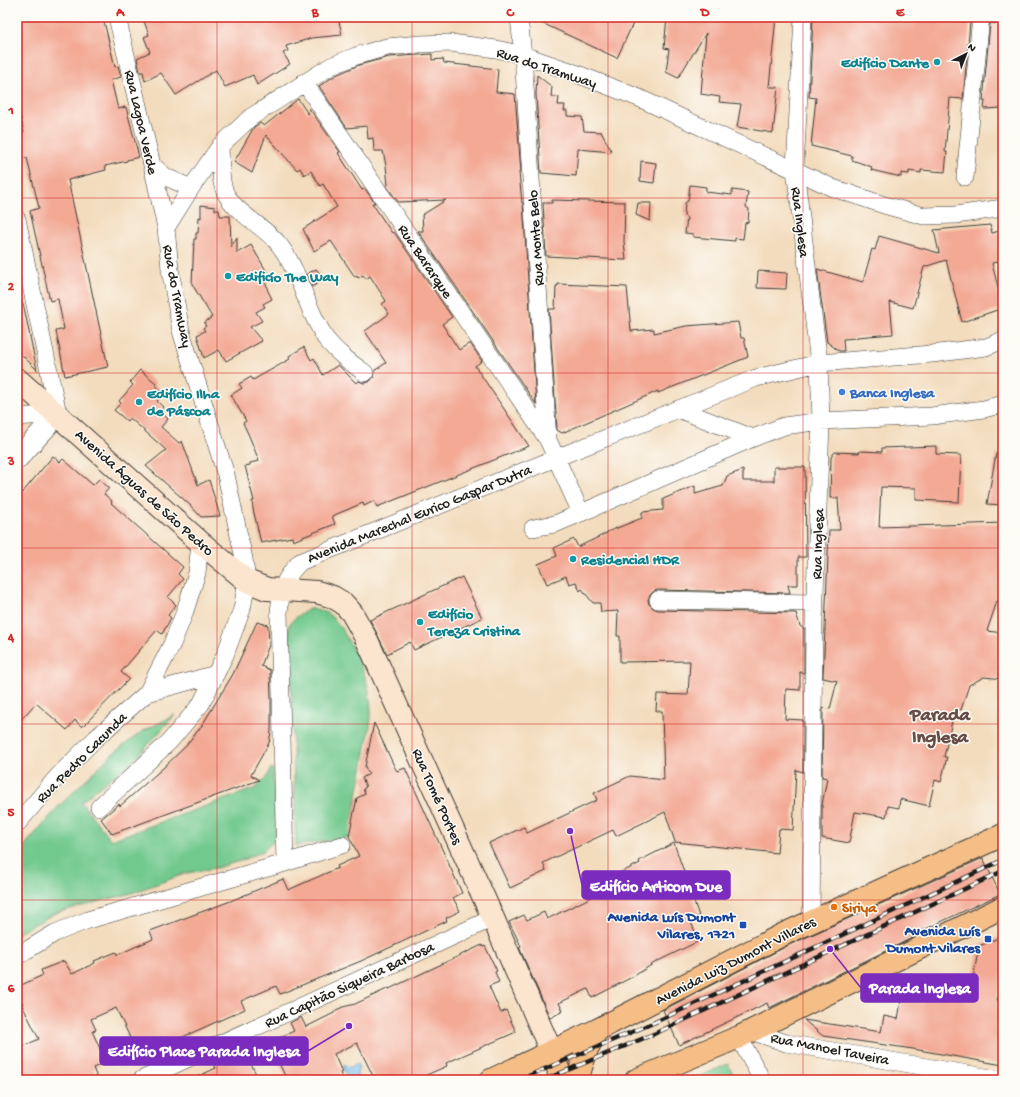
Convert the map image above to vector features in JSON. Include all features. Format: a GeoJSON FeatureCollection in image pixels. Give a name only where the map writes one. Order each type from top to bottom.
{"type":"FeatureCollection","features":[{"type":"Feature","properties":{"kind":"main road","name":"Avenida Águas de São Pedro"},"geometry":{"type":"LineString","coordinates":[[17,378],[200,542],[247,581],[268,589],[281,591]]}},
{"type":"Feature","properties":{"kind":"main road","name":"Rua Tomé Portes"},"geometry":{"type":"LineString","coordinates":[[281,591],[317,592],[333,597],[343,603],[352,613],[370,646],[493,918],[551,1051]]}},
{"type":"Feature","properties":{"kind":"main road","name":"Avenida Luiz Dumont Villares"},"geometry":{"type":"LineString","coordinates":[[491,1080],[597,1030],[811,922],[1003,835]]}},
{"type":"Feature","properties":{"kind":"main road"},"geometry":{"type":"LineString","coordinates":[[636,1080],[745,1034],[1003,907]]}},
{"type":"Feature","properties":{"kind":"main road"},"geometry":{"type":"LineString","coordinates":[[577,1080],[587,1049],[597,1030]]}},
{"type":"Feature","properties":{"kind":"main road"},"geometry":{"type":"LineString","coordinates":[[551,1051],[559,1071],[558,1080]]}},
{"type":"Feature","properties":{"kind":"street","name":"Rua Lagoa Verde"},"geometry":{"type":"LineString","coordinates":[[117,17],[166,228]]}},
{"type":"Feature","properties":{"kind":"street","name":"Rua Monte Belo"},"geometry":{"type":"LineString","coordinates":[[519,17],[523,56],[548,440],[556,458]]}},
{"type":"Feature","properties":{"kind":"street","name":"Rua Inglesa"},"geometry":{"type":"LineString","coordinates":[[803,17],[795,169],[819,363],[821,421],[815,603],[811,922]]}},
{"type":"Feature","properties":{"kind":"street"},"geometry":{"type":"LineString","coordinates":[[965,177],[981,17]]}},
{"type":"Feature","properties":{"kind":"street","name":"Rua do Tramway"},"geometry":{"type":"LineString","coordinates":[[247,581],[244,559],[226,475],[181,331],[170,269],[166,228],[220,146],[251,117],[331,66],[356,56],[387,47],[451,43],[496,49],[523,56],[639,98],[795,169],[832,188],[884,205],[924,216],[956,215],[1003,208]]}},
{"type":"Feature","properties":{"kind":"street","name":"Rua Bararque"},"geometry":{"type":"LineString","coordinates":[[304,82],[548,440]]}},
{"type":"Feature","properties":{"kind":"street"},"geometry":{"type":"LineString","coordinates":[[220,146],[221,176],[224,191],[236,207],[262,228],[277,243],[298,275],[308,304],[326,339],[343,358],[365,373]]}},
{"type":"Feature","properties":{"kind":"street"},"geometry":{"type":"LineString","coordinates":[[152,165],[166,177],[191,188]]}},
{"type":"Feature","properties":{"kind":"street"},"geometry":{"type":"LineString","coordinates":[[17,219],[58,414]]}},
{"type":"Feature","properties":{"kind":"street","name":"Avenida Marechal Eurico Gaspar Dutra"},"geometry":{"type":"LineString","coordinates":[[285,863],[279,613],[281,591],[291,571],[300,562],[756,378],[819,363],[986,348],[1003,340]]}},
{"type":"Feature","properties":{"kind":"street"},"geometry":{"type":"LineString","coordinates":[[533,528],[555,524],[784,426],[821,421],[932,416],[984,409],[1003,404]]}},
{"type":"Feature","properties":{"kind":"street"},"geometry":{"type":"LineString","coordinates":[[678,409],[753,438]]}},
{"type":"Feature","properties":{"kind":"street"},"geometry":{"type":"LineString","coordinates":[[17,417],[58,414]]}},
{"type":"Feature","properties":{"kind":"street"},"geometry":{"type":"LineString","coordinates":[[17,459],[58,414]]}},
{"type":"Feature","properties":{"kind":"street"},"geometry":{"type":"LineString","coordinates":[[556,458],[581,513]]}},
{"type":"Feature","properties":{"kind":"street","name":"Rua Pedro Cacunda"},"geometry":{"type":"LineString","coordinates":[[17,824],[58,776],[96,738],[147,693],[172,644],[184,614],[197,573],[200,542]]}},
{"type":"Feature","properties":{"kind":"street"},"geometry":{"type":"LineString","coordinates":[[99,807],[169,742],[201,704],[225,655],[242,609],[247,581]]}},
{"type":"Feature","properties":{"kind":"street"},"geometry":{"type":"LineString","coordinates":[[658,600],[815,603]]}},
{"type":"Feature","properties":{"kind":"street","name":"Rua Pedro Cacunda"},"geometry":{"type":"LineString","coordinates":[[147,693],[216,674]]}},
{"type":"Feature","properties":{"kind":"street"},"geometry":{"type":"LineString","coordinates":[[17,956],[55,933],[88,920],[342,845]]}},
{"type":"Feature","properties":{"kind":"street","name":"Rua Capitão Siqueira Barbosa"},"geometry":{"type":"LineString","coordinates":[[141,1080],[493,918]]}},
{"type":"Feature","properties":{"kind":"street"},"geometry":{"type":"LineString","coordinates":[[745,1034],[762,1080]]}},
{"type":"Feature","properties":{"kind":"street","name":"Rua Manoel Taveira"},"geometry":{"type":"LineString","coordinates":[[745,1034],[786,1043],[1003,1080]]}},
{"type":"Feature","properties":{"kind":"green space"},"geometry":{"type":"Polygon","coordinates":[[[309,609],[320,610],[330,615],[338,623],[349,642],[363,672],[369,692],[371,718],[350,837],[296,846],[289,625],[295,618],[309,609]]]}},
{"type":"Feature","properties":{"kind":"green space"},"geometry":{"type":"Polygon","coordinates":[[[175,715],[136,758],[81,802],[111,840],[256,788],[268,775],[271,768],[273,769],[276,832],[272,843],[264,851],[240,861],[216,868],[187,873],[129,894],[53,914],[17,934],[17,854],[60,805],[111,755],[143,731],[175,715]]]}},
{"type":"Feature","properties":{"kind":"green space"},"geometry":{"type":"Polygon","coordinates":[[[728,1064],[736,1080],[732,1080],[730,1078],[725,1080],[691,1080],[728,1064]]]}},
{"type":"Feature","properties":{"kind":"water"},"geometry":{"type":"Polygon","coordinates":[[[357,1063],[359,1068],[357,1074],[358,1080],[349,1080],[343,1069],[344,1064],[351,1067],[357,1063]]]}},
{"type":"Feature","properties":{"kind":"building"},"geometry":{"type":"Polygon","coordinates":[[[17,17],[103,17],[115,67],[118,66],[121,77],[111,80],[118,109],[126,107],[139,157],[105,166],[106,170],[68,180],[108,367],[65,376],[56,331],[64,329],[58,299],[50,301],[30,211],[39,208],[27,158],[19,159],[17,148],[17,133],[24,132],[17,100],[17,17]]]}},
{"type":"Feature","properties":{"kind":"building"},"geometry":{"type":"Polygon","coordinates":[[[144,17],[338,17],[342,35],[312,38],[286,46],[288,51],[283,53],[290,64],[257,85],[253,75],[225,87],[216,70],[176,95],[161,73],[145,81],[143,72],[140,72],[137,58],[150,52],[144,37],[149,35],[144,17]]]}},
{"type":"Feature","properties":{"kind":"building"},"geometry":{"type":"Polygon","coordinates":[[[529,17],[636,17],[617,58],[529,17]]]}},
{"type":"Feature","properties":{"kind":"building"},"geometry":{"type":"Polygon","coordinates":[[[667,17],[776,17],[769,87],[778,87],[773,133],[737,127],[741,104],[719,102],[720,97],[701,94],[706,33],[678,78],[666,72],[669,49],[664,48],[667,17]]]}},
{"type":"Feature","properties":{"kind":"building"},"geometry":{"type":"Polygon","coordinates":[[[813,17],[919,17],[970,22],[963,99],[950,98],[945,152],[947,152],[945,172],[921,170],[921,173],[909,171],[909,174],[901,173],[901,177],[871,170],[872,167],[852,160],[852,156],[811,146],[816,98],[809,97],[813,17]]]}},
{"type":"Feature","properties":{"kind":"building"},"geometry":{"type":"Polygon","coordinates":[[[990,23],[1003,24],[1003,108],[984,109],[985,101],[983,101],[990,23]]]}},
{"type":"Feature","properties":{"kind":"building"},"geometry":{"type":"Polygon","coordinates":[[[432,54],[432,60],[443,59],[444,63],[498,69],[496,92],[515,94],[521,172],[519,172],[523,203],[536,404],[418,231],[423,231],[422,215],[446,200],[398,202],[386,185],[388,185],[383,151],[374,151],[373,138],[368,139],[367,126],[347,128],[319,86],[336,75],[359,65],[389,57],[432,54]]]}},
{"type":"Feature","properties":{"kind":"building"},"geometry":{"type":"Polygon","coordinates":[[[537,75],[552,87],[551,96],[559,97],[558,105],[565,105],[564,111],[567,111],[567,116],[582,117],[584,131],[601,132],[612,152],[578,149],[576,176],[541,173],[536,94],[537,75]]]}},
{"type":"Feature","properties":{"kind":"building"},"geometry":{"type":"Polygon","coordinates":[[[298,99],[308,114],[309,108],[340,152],[338,153],[362,190],[365,189],[375,203],[372,203],[392,233],[394,232],[452,317],[442,324],[459,350],[470,343],[482,361],[475,366],[529,446],[377,507],[374,501],[364,506],[363,503],[332,516],[335,524],[293,541],[292,537],[261,543],[253,509],[252,501],[254,501],[245,466],[259,461],[243,423],[246,421],[231,395],[242,388],[239,384],[251,377],[253,380],[290,359],[289,356],[304,347],[311,360],[314,358],[323,375],[338,365],[356,383],[359,381],[364,383],[369,382],[373,378],[374,371],[386,363],[365,331],[389,314],[382,304],[386,301],[370,276],[366,279],[363,275],[358,278],[357,276],[355,277],[331,241],[314,251],[303,229],[337,207],[323,184],[320,186],[311,171],[304,175],[300,168],[297,170],[266,135],[252,173],[234,162],[254,127],[260,123],[264,126],[298,99]]]}},
{"type":"Feature","properties":{"kind":"building"},"geometry":{"type":"Polygon","coordinates":[[[641,161],[656,163],[654,183],[640,181],[641,161]]]}},
{"type":"Feature","properties":{"kind":"building"},"geometry":{"type":"Polygon","coordinates":[[[690,185],[706,187],[706,192],[732,195],[732,190],[748,192],[746,207],[749,209],[748,222],[745,223],[743,239],[735,238],[735,241],[693,237],[693,234],[685,233],[687,218],[684,216],[685,203],[688,201],[690,185]]]}},
{"type":"Feature","properties":{"kind":"building"},"geometry":{"type":"Polygon","coordinates":[[[552,200],[625,202],[624,242],[626,260],[546,256],[543,203],[552,203],[552,200]]]}},
{"type":"Feature","properties":{"kind":"building"},"geometry":{"type":"Polygon","coordinates":[[[638,203],[651,203],[650,221],[636,215],[638,203]]]}},
{"type":"Feature","properties":{"kind":"building"},"geometry":{"type":"Polygon","coordinates":[[[201,205],[215,207],[215,210],[219,210],[220,216],[230,216],[231,247],[237,237],[237,253],[251,245],[267,272],[261,275],[272,299],[263,304],[265,307],[256,312],[262,321],[250,327],[262,341],[226,361],[219,350],[204,358],[197,335],[205,331],[203,328],[206,326],[204,323],[212,317],[192,284],[194,239],[196,239],[196,233],[198,233],[199,217],[201,218],[201,205]]]}},
{"type":"Feature","properties":{"kind":"building"},"geometry":{"type":"Polygon","coordinates":[[[990,225],[992,233],[1003,230],[1003,261],[992,263],[1003,308],[962,322],[946,260],[924,267],[913,308],[890,302],[893,334],[843,339],[844,351],[839,351],[827,342],[817,269],[863,282],[872,249],[875,250],[879,236],[939,253],[934,230],[990,225]]]}},
{"type":"Feature","properties":{"kind":"building"},"geometry":{"type":"Polygon","coordinates":[[[316,269],[323,279],[312,287],[307,274],[316,269]]]}},
{"type":"Feature","properties":{"kind":"building"},"geometry":{"type":"Polygon","coordinates":[[[758,271],[787,273],[786,289],[757,288],[758,271]]]}},
{"type":"Feature","properties":{"kind":"building"},"geometry":{"type":"Polygon","coordinates":[[[558,284],[627,287],[631,331],[654,329],[654,333],[686,326],[738,322],[741,338],[744,338],[748,357],[658,393],[658,391],[562,433],[557,430],[549,309],[555,309],[556,286],[558,286],[558,284]]]}},
{"type":"Feature","properties":{"kind":"building"},"geometry":{"type":"Polygon","coordinates":[[[17,303],[23,303],[37,370],[17,350],[17,303]]]}},
{"type":"Feature","properties":{"kind":"building"},"geometry":{"type":"Polygon","coordinates":[[[140,370],[156,383],[155,385],[164,393],[157,401],[163,407],[161,412],[168,419],[161,427],[179,443],[182,441],[198,485],[209,480],[220,516],[201,517],[190,505],[146,466],[166,450],[130,418],[127,421],[114,410],[121,403],[119,401],[133,385],[130,382],[140,370]]]}},
{"type":"Feature","properties":{"kind":"building"},"geometry":{"type":"Polygon","coordinates":[[[936,446],[936,454],[961,455],[959,502],[916,500],[916,488],[881,487],[879,527],[1003,523],[1003,602],[997,601],[987,631],[1003,633],[1003,679],[984,677],[969,685],[961,710],[955,708],[944,757],[947,757],[941,782],[935,780],[929,806],[900,799],[899,808],[888,806],[886,817],[855,812],[849,843],[822,838],[822,805],[827,778],[822,777],[823,708],[830,709],[837,681],[823,678],[829,530],[840,530],[838,498],[830,498],[831,457],[835,452],[882,452],[882,448],[936,446]]]}},
{"type":"Feature","properties":{"kind":"building"},"geometry":{"type":"Polygon","coordinates":[[[996,454],[1003,454],[1003,505],[987,504],[996,454]]]}},
{"type":"Feature","properties":{"kind":"building"},"geometry":{"type":"Polygon","coordinates":[[[53,456],[60,462],[63,459],[93,485],[99,479],[109,488],[104,494],[112,501],[111,503],[183,567],[178,574],[183,579],[168,597],[176,605],[168,615],[171,618],[162,634],[157,630],[121,672],[129,679],[82,727],[75,720],[67,730],[36,703],[17,724],[17,499],[53,456]]]}},
{"type":"Feature","properties":{"kind":"building"},"geometry":{"type":"Polygon","coordinates":[[[774,467],[805,467],[806,557],[798,557],[798,585],[788,585],[790,593],[658,590],[654,591],[650,595],[648,600],[649,604],[653,608],[658,610],[796,613],[800,626],[804,629],[804,673],[800,672],[800,690],[786,689],[785,719],[803,720],[803,772],[796,770],[793,830],[779,829],[777,853],[675,842],[665,812],[616,836],[613,830],[543,863],[546,871],[510,888],[489,843],[524,827],[527,833],[597,800],[594,793],[630,776],[664,780],[662,711],[656,711],[657,694],[688,695],[690,661],[620,662],[620,636],[617,636],[618,611],[601,612],[600,603],[593,603],[582,589],[580,591],[576,582],[569,584],[566,576],[547,584],[538,564],[557,556],[554,548],[574,539],[578,547],[607,532],[642,518],[642,512],[663,510],[663,499],[695,486],[695,494],[723,486],[727,476],[743,470],[743,481],[774,481],[774,467]]]}},
{"type":"Feature","properties":{"kind":"building"},"geometry":{"type":"Polygon","coordinates":[[[462,577],[482,618],[414,650],[410,642],[387,654],[370,620],[462,577]]]}},
{"type":"Feature","properties":{"kind":"building"},"geometry":{"type":"Polygon","coordinates":[[[257,622],[268,625],[269,645],[261,666],[270,670],[271,697],[271,731],[269,743],[251,775],[259,780],[112,834],[101,819],[119,804],[120,806],[188,744],[201,727],[233,674],[257,622]]]}},
{"type":"Feature","properties":{"kind":"building"},"geometry":{"type":"Polygon","coordinates":[[[374,723],[397,771],[405,768],[462,893],[453,898],[460,911],[446,918],[447,921],[361,961],[280,994],[276,986],[241,1001],[245,1009],[165,1045],[161,1037],[135,1048],[116,1008],[91,1019],[96,1030],[92,1031],[106,1062],[93,1068],[98,1080],[17,1080],[17,1049],[39,1039],[22,1005],[23,1004],[17,992],[17,987],[43,975],[41,970],[64,961],[72,974],[95,963],[94,961],[116,952],[117,955],[153,939],[150,931],[228,902],[283,879],[288,890],[338,868],[337,866],[359,856],[349,836],[357,798],[365,794],[363,789],[366,787],[362,778],[369,774],[365,767],[374,723]]]}},
{"type":"Feature","properties":{"kind":"building"},"geometry":{"type":"Polygon","coordinates":[[[674,843],[699,916],[690,920],[699,941],[656,962],[634,976],[592,998],[588,989],[559,1003],[563,1011],[550,1018],[519,947],[521,946],[509,922],[524,915],[527,920],[544,912],[547,919],[610,888],[606,880],[640,863],[639,861],[674,843]]]}},
{"type":"Feature","properties":{"kind":"building"},"geometry":{"type":"Polygon","coordinates":[[[983,858],[1000,894],[913,935],[914,937],[769,1008],[767,1003],[679,1045],[663,1010],[789,945],[983,858]]]}},
{"type":"Feature","properties":{"kind":"building"},"geometry":{"type":"Polygon","coordinates":[[[1003,936],[1003,969],[997,1000],[1003,1001],[1003,1065],[913,1049],[823,1036],[804,1020],[881,1032],[884,1016],[898,1019],[904,984],[970,995],[979,946],[1003,936]]]}},
{"type":"Feature","properties":{"kind":"building"},"geometry":{"type":"Polygon","coordinates":[[[482,945],[482,947],[485,946],[497,971],[495,972],[499,982],[489,986],[501,1013],[506,1010],[516,1032],[446,1063],[447,1066],[415,1080],[375,1080],[357,1043],[334,1054],[342,1072],[340,1073],[343,1080],[287,1080],[269,1042],[294,1031],[290,1023],[301,1017],[306,1027],[334,1013],[336,1010],[355,1004],[389,989],[482,945]]]}},
{"type":"Feature","properties":{"kind":"building"},"geometry":{"type":"Polygon","coordinates":[[[244,1050],[259,1080],[191,1080],[216,1068],[214,1065],[244,1050]]]}},
{"type":"Feature","properties":{"kind":"railway"},"geometry":{"type":"LineString","coordinates":[[519,1080],[653,1023],[1003,860]]}},
{"type":"Feature","properties":{"kind":"railway"},"geometry":{"type":"LineString","coordinates":[[544,1080],[656,1033],[1003,871]]}},
{"type":"Feature","properties":{"kind":"place","name":"Edifício Dante"},"geometry":{"type":"Point","coordinates":[937,62]}},
{"type":"Feature","properties":{"kind":"place","name":"Edificío The Way"},"geometry":{"type":"Point","coordinates":[228,276]}},
{"type":"Feature","properties":{"kind":"place","name":"Banca Inglesa"},"geometry":{"type":"Point","coordinates":[842,392]}},
{"type":"Feature","properties":{"kind":"place","name":"Edifício Ilha de Páscoa"},"geometry":{"type":"Point","coordinates":[139,402]}},
{"type":"Feature","properties":{"kind":"place","name":"Residencial HDR"},"geometry":{"type":"Point","coordinates":[573,559]}},
{"type":"Feature","properties":{"kind":"place","name":"Edifício Tereza Cristina"},"geometry":{"type":"Point","coordinates":[420,622]}},
{"type":"Feature","properties":{"kind":"place","name":"Edifício Articom Due"},"geometry":{"type":"Point","coordinates":[570,831]}},
{"type":"Feature","properties":{"kind":"place","name":"Siriya"},"geometry":{"type":"Point","coordinates":[834,907]}},
{"type":"Feature","properties":{"kind":"place","name":"Avenida Luís Dumont Vilares, 1721"},"geometry":{"type":"Point","coordinates":[743,925]}},
{"type":"Feature","properties":{"kind":"place","name":"Avenida Luís Dumont Vilares"},"geometry":{"type":"Point","coordinates":[988,939]}},
{"type":"Feature","properties":{"kind":"place","name":"Parada Inglesa"},"geometry":{"type":"Point","coordinates":[830,949]}},
{"type":"Feature","properties":{"kind":"place","name":"Edifício Place Parada Inglesa"},"geometry":{"type":"Point","coordinates":[349,1026]}},
{"type":"Feature","properties":{"kind":"district","name":"Parada Inglesa"},"geometry":{"type":"Point","coordinates":[940,724]}}]}
